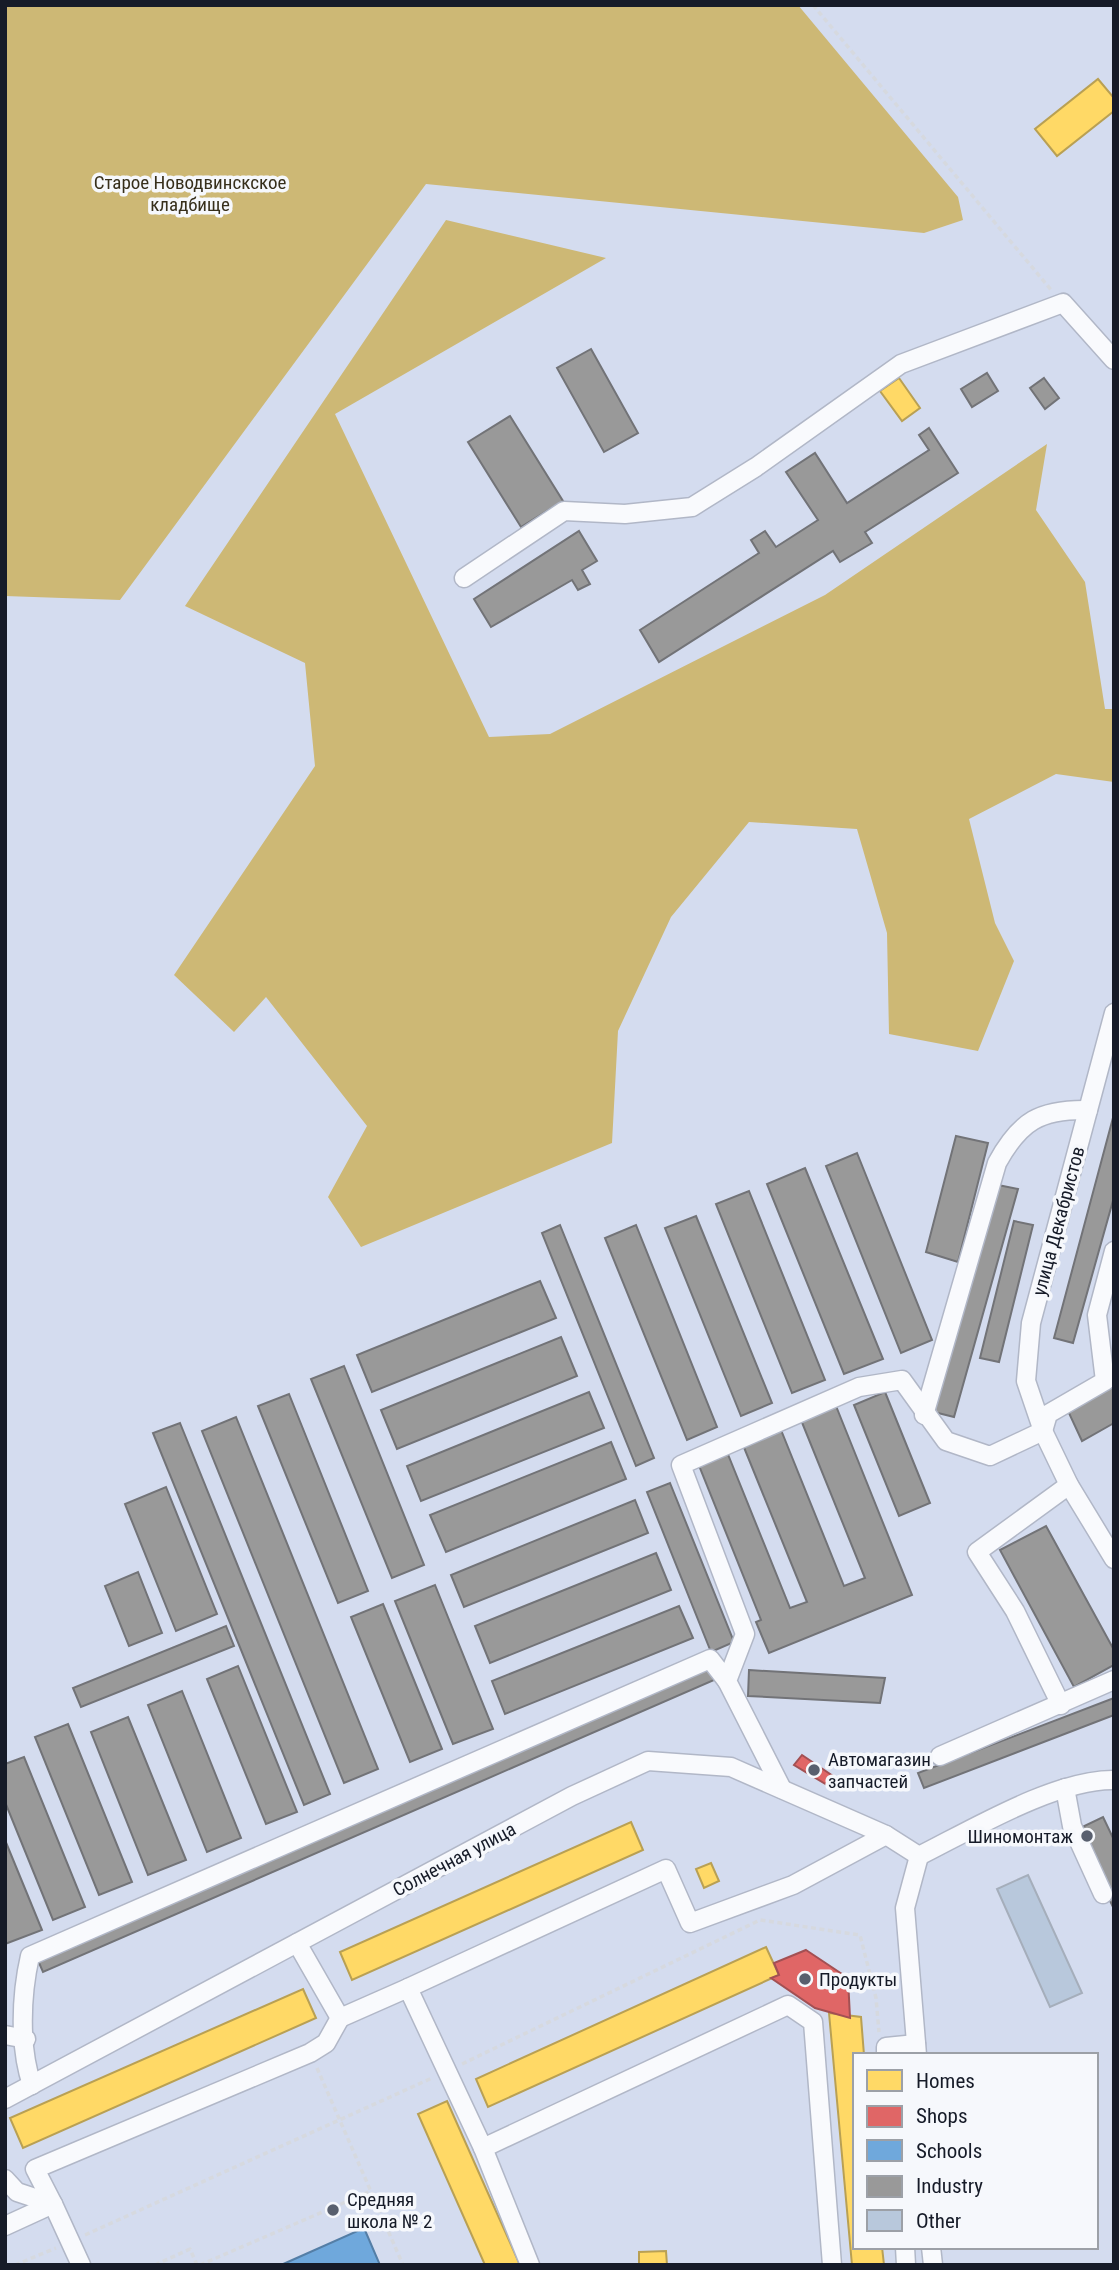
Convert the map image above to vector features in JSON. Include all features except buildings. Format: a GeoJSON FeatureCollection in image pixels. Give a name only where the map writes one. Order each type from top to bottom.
{"type":"FeatureCollection","features":[{"type":"Feature","properties":{"kind":"street"},"geometry":{"type":"LineString","coordinates":[[464,578],[564,511],[625,514],[692,507],[755,467],[901,364],[1063,303],[1114,360]]}},
{"type":"Feature","properties":{"kind":"street","name":"улица Декабристов"},"geometry":{"type":"LineString","coordinates":[[1113,1556],[1069,1485],[1043,1431],[1026,1381],[1031,1323],[1114,1013]]}},
{"type":"Feature","properties":{"kind":"street"},"geometry":{"type":"LineString","coordinates":[[924,1415],[997,1163],[1010,1139],[1030,1120],[1061,1109],[1088,1110]]}},
{"type":"Feature","properties":{"kind":"street"},"geometry":{"type":"LineString","coordinates":[[727,1681],[745,1633],[681,1465],[859,1387],[902,1380],[924,1415],[946,1441],[990,1456],[1043,1431],[1048,1414],[1105,1381],[1097,1315],[1114,1251]]}},
{"type":"Feature","properties":{"kind":"street"},"geometry":{"type":"LineString","coordinates":[[1061,1705],[1016,1611],[978,1552],[1069,1485]]}},
{"type":"Feature","properties":{"kind":"street"},"geometry":{"type":"LineString","coordinates":[[32,2085],[27,2069],[24,1983],[30,1956],[710,1658],[727,1681],[782,1789]]}},
{"type":"Feature","properties":{"kind":"street"},"geometry":{"type":"LineString","coordinates":[[940,1756],[1114,1680]]}},
{"type":"Feature","properties":{"kind":"street","name":"Солнечная улица"},"geometry":{"type":"LineString","coordinates":[[5,2099],[572,1796],[648,1761],[731,1767],[886,1835],[919,1856]]}},
{"type":"Feature","properties":{"kind":"street"},"geometry":{"type":"LineString","coordinates":[[883,2049],[917,2049],[905,1908],[919,1856],[1065,1788],[1093,1780],[1114,1780]]}},
{"type":"Feature","properties":{"kind":"street"},"geometry":{"type":"LineString","coordinates":[[1065,1788],[1072,1826],[1103,1894]]}},
{"type":"Feature","properties":{"kind":"street"},"geometry":{"type":"LineString","coordinates":[[81,2265],[36,2169],[310,2053],[326,2043],[340,2018],[666,1869],[690,1923],[793,1885],[886,1835]]}},
{"type":"Feature","properties":{"kind":"street"},"geometry":{"type":"LineString","coordinates":[[297,1943],[340,2018]]}},
{"type":"Feature","properties":{"kind":"street"},"geometry":{"type":"LineString","coordinates":[[408,1988],[449,2070],[530,2265]]}},
{"type":"Feature","properties":{"kind":"street"},"geometry":{"type":"LineString","coordinates":[[483,2148],[789,2005],[813,2022],[832,2265]]}},
{"type":"Feature","properties":{"kind":"street"},"geometry":{"type":"LineString","coordinates":[[5,2035],[26,2039]]}},
{"type":"Feature","properties":{"kind":"street"},"geometry":{"type":"LineString","coordinates":[[5,2179],[18,2192],[53,2204]]}},
{"type":"Feature","properties":{"kind":"street"},"geometry":{"type":"LineString","coordinates":[[5,2226],[53,2204]]}},
{"type":"Feature","properties":{"kind":"path"},"geometry":{"type":"LineString","coordinates":[[813,5],[1063,303]]}},
{"type":"Feature","properties":{"kind":"path"},"geometry":{"type":"LineString","coordinates":[[15,2265],[449,2070],[760,1920],[860,1935],[876,1998],[883,2049]]}},
{"type":"Feature","properties":{"kind":"path"},"geometry":{"type":"LineString","coordinates":[[310,2053],[403,2265]]}},
{"type":"Feature","properties":{"kind":"path"},"geometry":{"type":"LineString","coordinates":[[155,2265],[190,2249],[199,2265],[371,2190]]}},
{"type":"Feature","properties":{"kind":"green space","name":"Старое Новодвинскское кладбище"},"geometry":{"type":"Polygon","coordinates":[[[5,5],[798,5],[958,197],[963,220],[924,233],[426,184],[120,600],[5,596],[5,5]]]}},
{"type":"Feature","properties":{"kind":"green space"},"geometry":{"type":"Polygon","coordinates":[[[446,220],[606,258],[335,414],[489,737],[550,734],[825,595],[1047,444],[1036,510],[1085,582],[1105,709],[1114,709],[1114,782],[1056,774],[969,819],[995,923],[1014,961],[978,1051],[889,1034],[887,933],[857,829],[749,822],[671,917],[618,1031],[612,1143],[361,1247],[328,1197],[367,1126],[266,997],[234,1032],[174,975],[315,766],[305,663],[185,606],[446,220]]]}},
{"type":"Feature","properties":{"kind":"place","name":"Автомагазин запчастей"},"geometry":{"type":"Point","coordinates":[814,1770]}},
{"type":"Feature","properties":{"kind":"place","name":"Шиномонтаж"},"geometry":{"type":"Point","coordinates":[1087,1836]}},
{"type":"Feature","properties":{"kind":"place","name":"Продукты"},"geometry":{"type":"Point","coordinates":[805,1979]}},
{"type":"Feature","properties":{"kind":"place","name":"Средняя школа № 2"},"geometry":{"type":"Point","coordinates":[333,2210]}}]}
